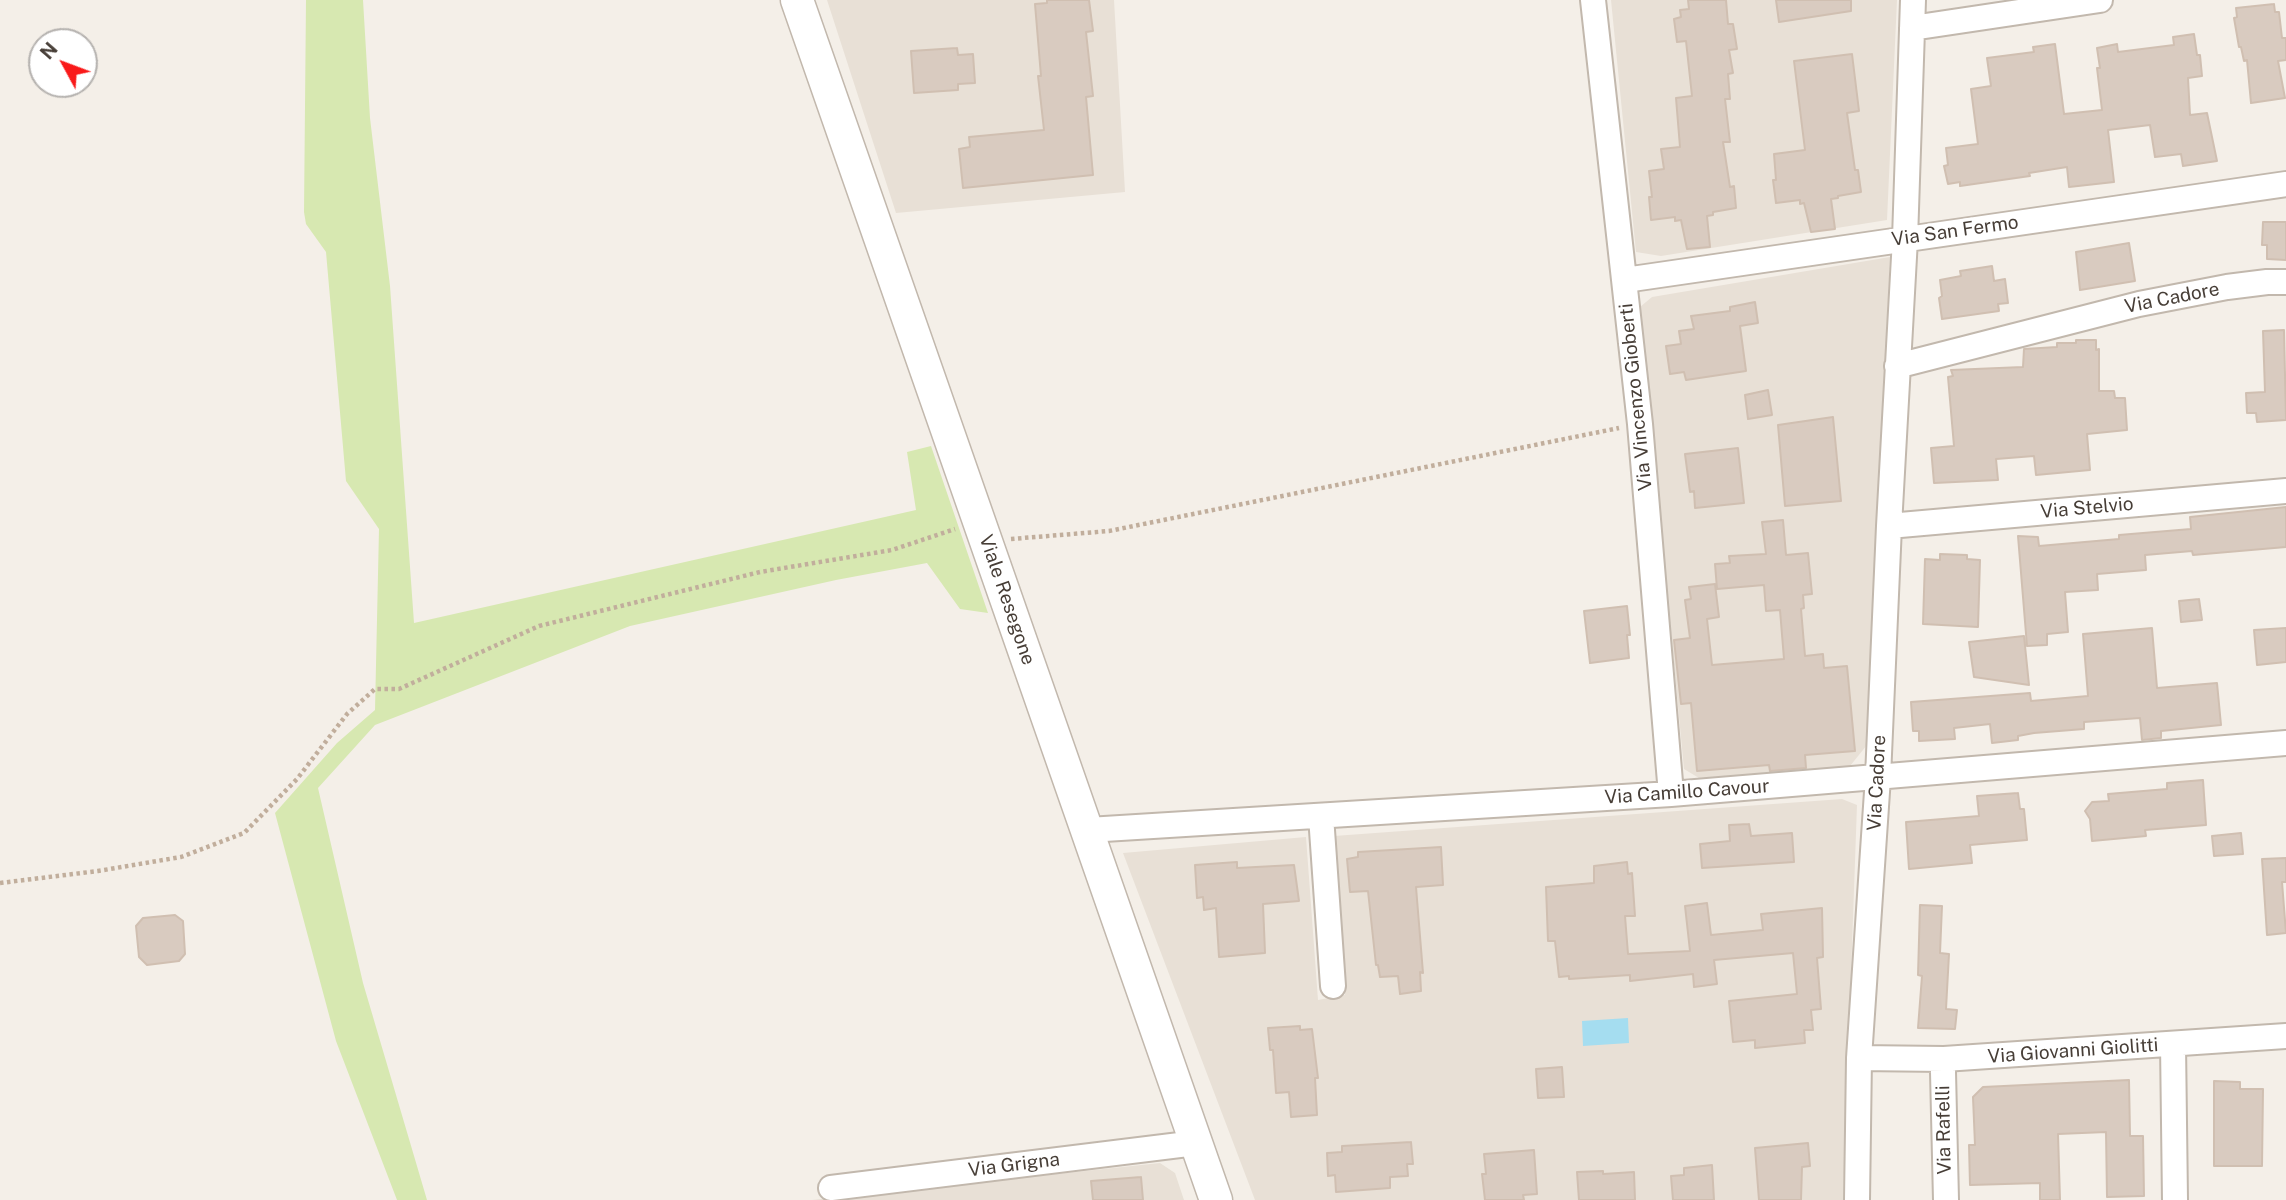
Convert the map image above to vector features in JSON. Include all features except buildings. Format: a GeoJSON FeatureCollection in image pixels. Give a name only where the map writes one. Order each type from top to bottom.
{"type":"FeatureCollection","features":[{"type":"Feature","properties":{"kind":"street","name":"Viale Resegone"},"geometry":{"type":"LineString","coordinates":[[797,0],[1216,1200]]}},
{"type":"Feature","properties":{"kind":"street","name":"Via Vincenzo Gioberti"},"geometry":{"type":"LineString","coordinates":[[1593,0],[1640,424],[1671,794]]}},
{"type":"Feature","properties":{"kind":"street","name":"Via Cadore"},"geometry":{"type":"LineString","coordinates":[[1857,1200],[1859,1058],[1878,777],[1905,239],[1913,0]]}},
{"type":"Feature","properties":{"kind":"street"},"geometry":{"type":"LineString","coordinates":[[1912,28],[2100,0]]}},
{"type":"Feature","properties":{"kind":"street","name":"Via San Fermo"},"geometry":{"type":"LineString","coordinates":[[1625,280],[2286,184]]}},
{"type":"Feature","properties":{"kind":"street","name":"Via Cadore"},"geometry":{"type":"LineString","coordinates":[[1898,366],[2139,304],[2227,287],[2286,282]]}},
{"type":"Feature","properties":{"kind":"street","name":"Via Stelvio"},"geometry":{"type":"LineString","coordinates":[[1889,526],[2286,491]]}},
{"type":"Feature","properties":{"kind":"street","name":"Via Camillo Cavour"},"geometry":{"type":"LineString","coordinates":[[1088,830],[1671,794],[2286,743]]}},
{"type":"Feature","properties":{"kind":"street"},"geometry":{"type":"LineString","coordinates":[[1321,816],[1334,986]]}},
{"type":"Feature","properties":{"kind":"street","name":"Via Giovanni Giolitti"},"geometry":{"type":"LineString","coordinates":[[1859,1058],[1944,1059],[2286,1037]]}},
{"type":"Feature","properties":{"kind":"street"},"geometry":{"type":"LineString","coordinates":[[2173,1044],[2175,1200]]}},
{"type":"Feature","properties":{"kind":"street","name":"Via Rafelli"},"geometry":{"type":"LineString","coordinates":[[1944,1059],[1946,1200]]}},
{"type":"Feature","properties":{"kind":"street","name":"Via Grigna"},"geometry":{"type":"LineString","coordinates":[[831,1188],[1196,1143]]}},
{"type":"Feature","properties":{"kind":"path"},"geometry":{"type":"LineString","coordinates":[[0,883],[181,857],[244,834],[297,779],[347,714],[374,689],[399,689],[539,626],[760,572],[983,531],[1109,531],[1640,424]]}},
{"type":"Feature","properties":{"kind":"shaded area"},"geometry":{"type":"Polygon","coordinates":[[[827,0],[1114,0],[1125,192],[896,213],[827,0]]]}},
{"type":"Feature","properties":{"kind":"shaded area"},"geometry":{"type":"Polygon","coordinates":[[[1611,0],[1897,0],[1887,220],[1661,256],[1636,252],[1611,0]]]}},
{"type":"Feature","properties":{"kind":"shaded area"},"geometry":{"type":"Polygon","coordinates":[[[1890,257],[1867,745],[1850,766],[1699,778],[1684,769],[1640,307],[1652,297],[1890,257]]]}},
{"type":"Feature","properties":{"kind":"shaded area"},"geometry":{"type":"Polygon","coordinates":[[[1842,799],[1857,805],[1843,1200],[1255,1200],[1123,853],[1306,837],[1318,1000],[1345,995],[1334,836],[1842,799]]]}},
{"type":"Feature","properties":{"kind":"shaded area"},"geometry":{"type":"Polygon","coordinates":[[[1160,1163],[1175,1173],[1184,1200],[812,1200],[1160,1163]]]}},
{"type":"Feature","properties":{"kind":"green space"},"geometry":{"type":"Polygon","coordinates":[[[306,0],[363,0],[370,118],[390,286],[414,623],[916,510],[907,452],[931,446],[988,613],[960,609],[927,563],[836,580],[630,626],[375,725],[318,788],[363,983],[427,1200],[397,1200],[336,1041],[275,813],[337,743],[375,710],[379,529],[346,481],[326,252],[306,224],[304,212],[306,0]]]}},
{"type":"Feature","properties":{"kind":"water"},"geometry":{"type":"Polygon","coordinates":[[[1628,1018],[1629,1043],[1583,1046],[1582,1021],[1628,1018]]]}}]}
